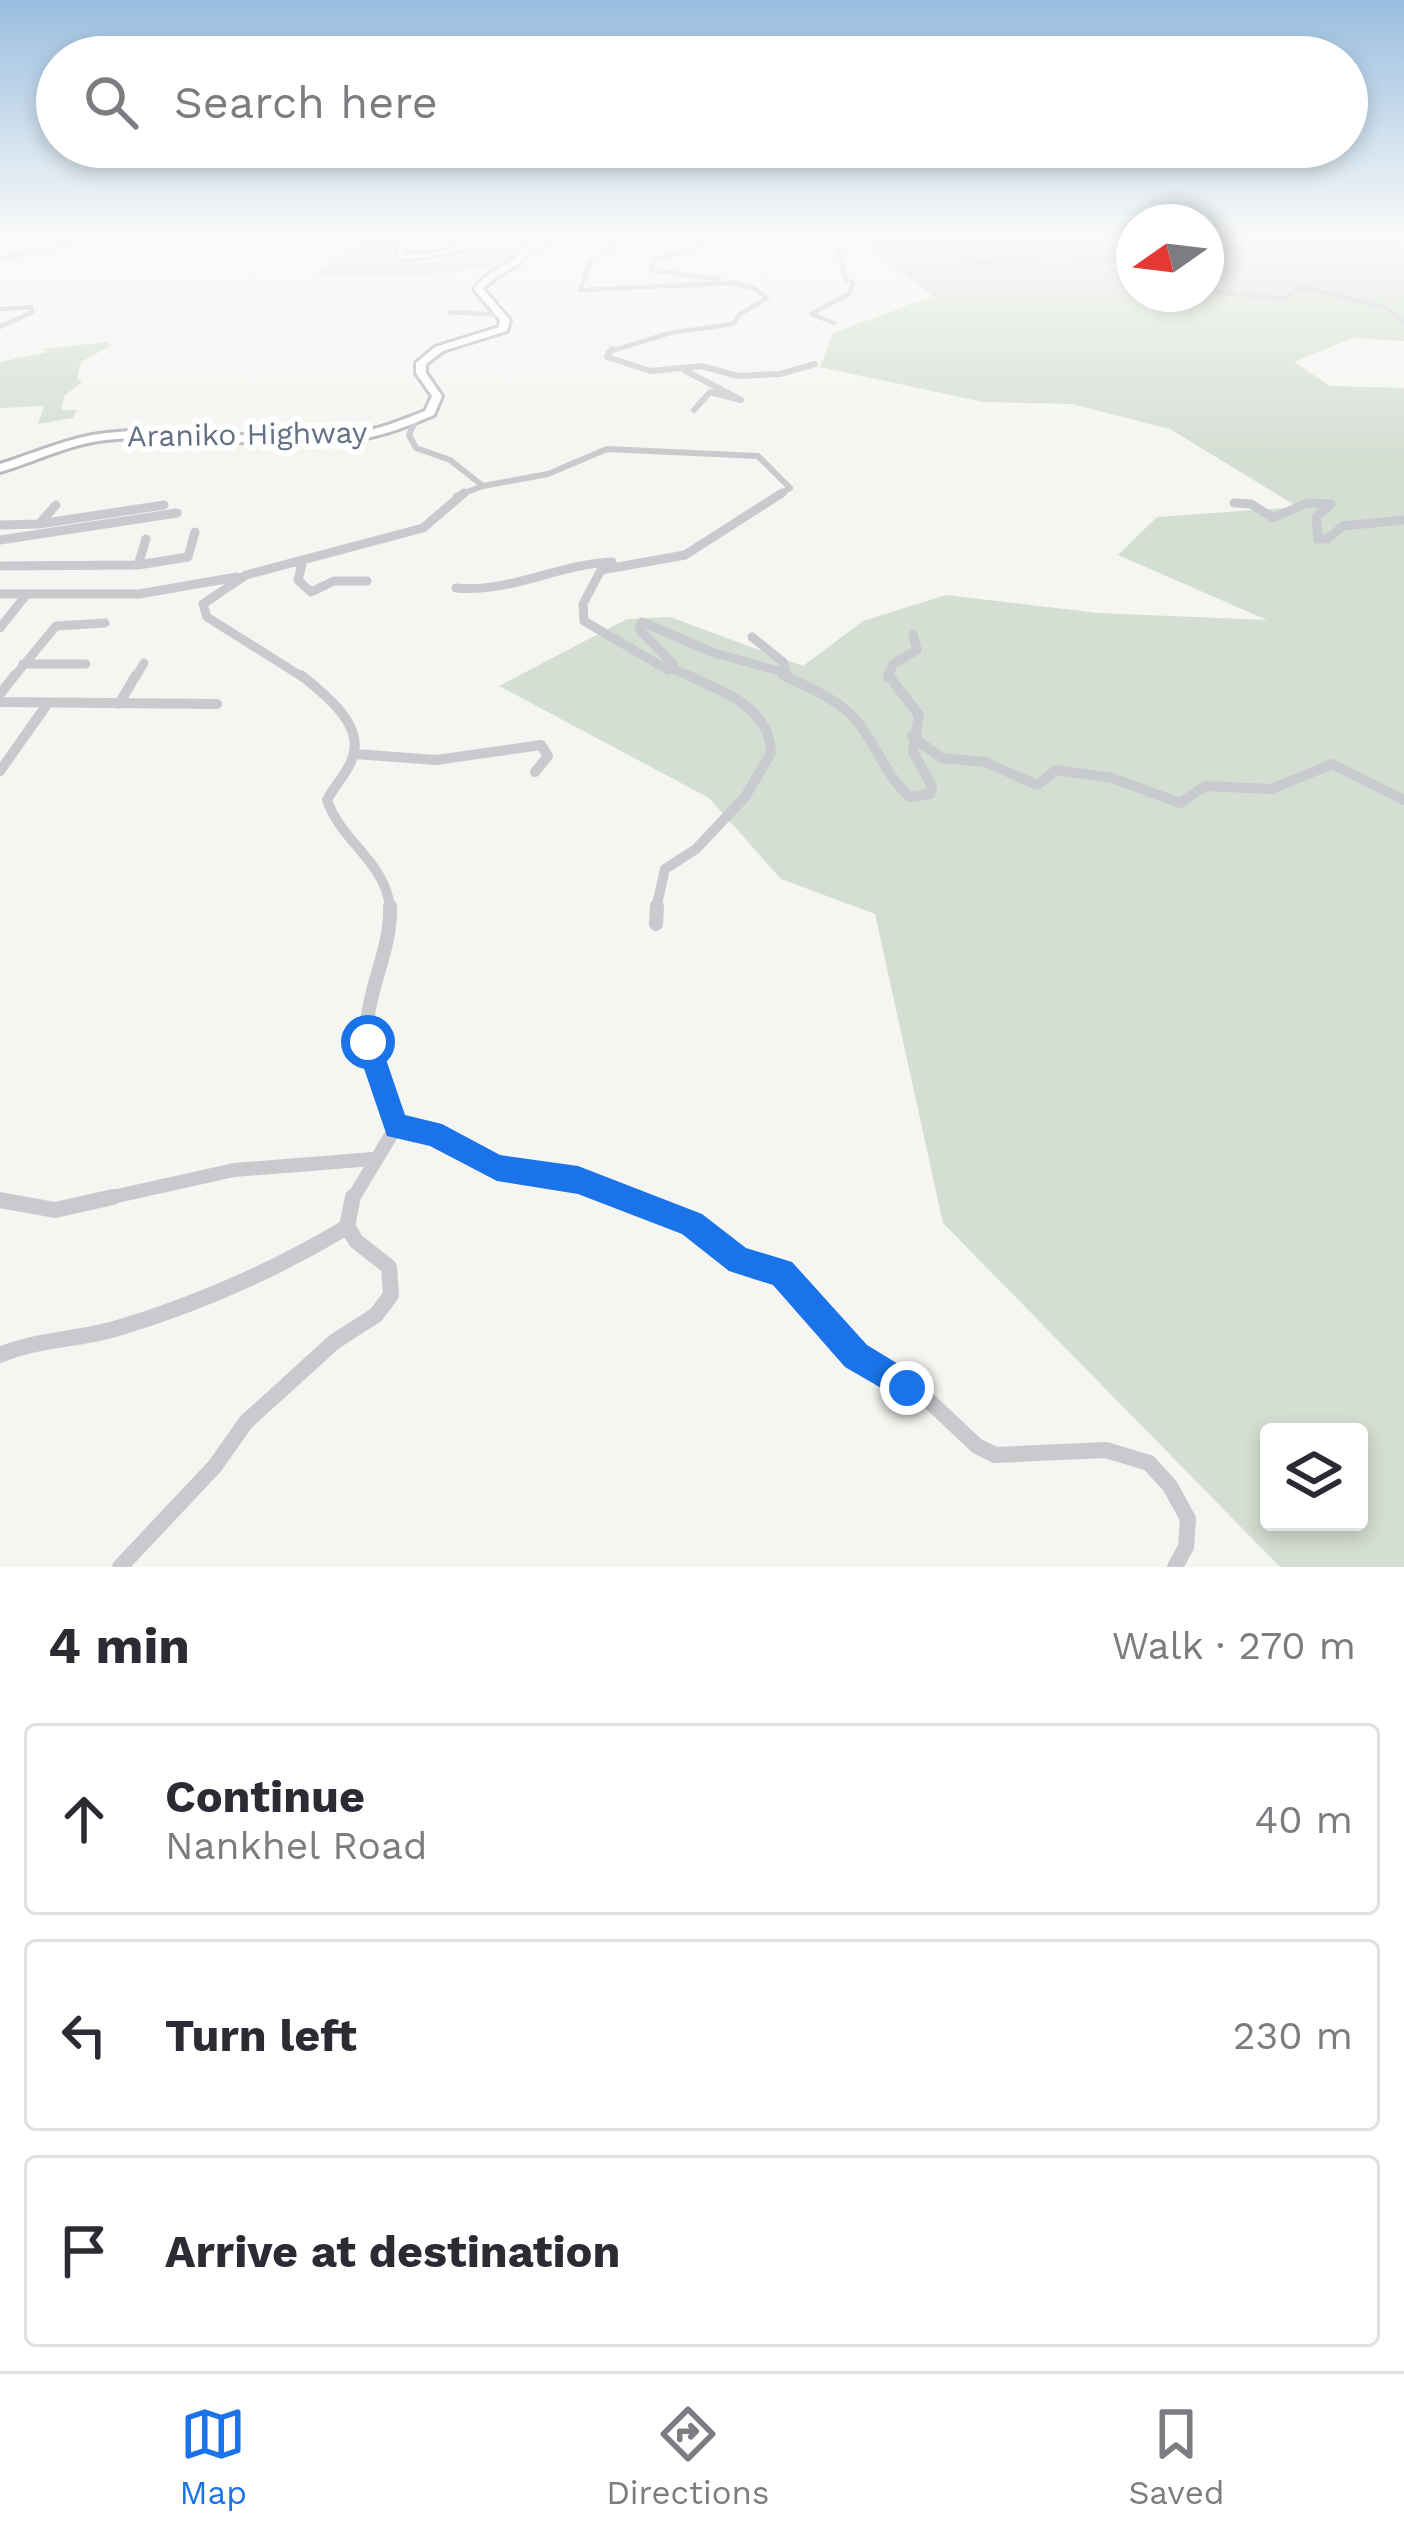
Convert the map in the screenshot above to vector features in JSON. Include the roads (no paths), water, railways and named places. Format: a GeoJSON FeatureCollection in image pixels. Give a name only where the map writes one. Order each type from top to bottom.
{"type":"FeatureCollection","features":[{"type":"Feature","properties":{"kind":"highway"},"geometry":{"type":"LineString","coordinates":[[497,310],[501,315]]}},
{"type":"Feature","properties":{"kind":"highway","name":"Araniko Highway"},"geometry":{"type":"LineString","coordinates":[[0,468],[103,436],[346,438],[416,421],[438,402],[421,373],[423,360],[441,348],[501,331],[506,325],[501,315]]}},
{"type":"Feature","properties":{"kind":"street"},"geometry":{"type":"LineString","coordinates":[[2,324],[32,310]]}},
{"type":"Feature","properties":{"kind":"street"},"geometry":{"type":"LineString","coordinates":[[694,410],[710,392],[741,400],[698,374],[651,371],[607,357],[609,350],[698,327],[733,324],[748,310]]}},
{"type":"Feature","properties":{"kind":"street"},"geometry":{"type":"LineString","coordinates":[[818,310],[811,314],[834,323]]}},
{"type":"Feature","properties":{"kind":"street"},"geometry":{"type":"LineString","coordinates":[[450,312],[501,315]]}},
{"type":"Feature","properties":{"kind":"street"},"geometry":{"type":"LineString","coordinates":[[651,371],[701,366],[738,376],[814,364]]}},
{"type":"Feature","properties":{"kind":"street"},"geometry":{"type":"LineString","coordinates":[[416,421],[409,434],[416,448],[450,460],[482,486]]}},
{"type":"Feature","properties":{"kind":"street"},"geometry":{"type":"LineString","coordinates":[[0,594],[139,594],[246,575],[423,527],[454,497],[509,477],[548,474],[607,449],[758,456],[790,488],[685,555],[585,564],[490,592],[456,588]]}},
{"type":"Feature","properties":{"kind":"street"},"geometry":{"type":"LineString","coordinates":[[1234,503],[1251,504],[1273,518],[1307,503],[1331,504],[1316,517],[1318,539],[1327,539],[1343,526],[1404,520]]}},
{"type":"Feature","properties":{"kind":"street"},"geometry":{"type":"LineString","coordinates":[[39,524],[56,505]]}},
{"type":"Feature","properties":{"kind":"street"},"geometry":{"type":"LineString","coordinates":[[0,525],[39,524],[164,505]]}},
{"type":"Feature","properties":{"kind":"street"},"geometry":{"type":"LineString","coordinates":[[0,540],[177,512]]}},
{"type":"Feature","properties":{"kind":"street"},"geometry":{"type":"LineString","coordinates":[[0,566],[138,565],[188,557],[195,532]]}},
{"type":"Feature","properties":{"kind":"street"},"geometry":{"type":"LineString","coordinates":[[138,565],[146,539]]}},
{"type":"Feature","properties":{"kind":"street"},"geometry":{"type":"LineString","coordinates":[[303,561],[298,580],[311,592],[334,581],[367,581]]}},
{"type":"Feature","properties":{"kind":"street"},"geometry":{"type":"LineString","coordinates":[[621,563],[596,575],[584,604],[584,621],[654,664],[749,707],[763,721],[770,761],[758,789],[740,808],[716,824],[693,852],[667,865],[660,879],[656,924]]}},
{"type":"Feature","properties":{"kind":"street"},"geometry":{"type":"LineString","coordinates":[[203,604],[246,575]]}},
{"type":"Feature","properties":{"kind":"street"},"geometry":{"type":"LineString","coordinates":[[190,584],[207,617],[322,691],[349,719],[355,754],[328,800],[341,832],[386,881],[391,903],[384,967],[367,1028],[396,1127]]}},
{"type":"Feature","properties":{"kind":"street"},"geometry":{"type":"LineString","coordinates":[[0,628],[27,594]]}},
{"type":"Feature","properties":{"kind":"street"},"geometry":{"type":"LineString","coordinates":[[673,669],[639,629],[642,622],[782,674],[847,710],[892,783],[910,797],[931,794],[932,786],[912,758],[908,742],[919,715],[887,677],[893,664],[917,650],[913,634]]}},
{"type":"Feature","properties":{"kind":"street"},"geometry":{"type":"LineString","coordinates":[[105,623],[56,626],[0,698],[48,703],[218,704]]}},
{"type":"Feature","properties":{"kind":"street"},"geometry":{"type":"LineString","coordinates":[[752,638],[783,662],[788,670],[782,674]]}},
{"type":"Feature","properties":{"kind":"street"},"geometry":{"type":"LineString","coordinates":[[119,704],[144,663]]}},
{"type":"Feature","properties":{"kind":"street"},"geometry":{"type":"LineString","coordinates":[[23,664],[86,664]]}},
{"type":"Feature","properties":{"kind":"street"},"geometry":{"type":"LineString","coordinates":[[0,771],[48,703]]}},
{"type":"Feature","properties":{"kind":"street"},"geometry":{"type":"LineString","coordinates":[[912,736],[941,758],[985,762],[1037,784],[1056,770],[1112,778],[1180,803],[1205,786],[1251,795],[1294,783],[1332,764],[1404,800]]}},
{"type":"Feature","properties":{"kind":"street"},"geometry":{"type":"LineString","coordinates":[[355,754],[436,760],[541,745],[548,756],[535,772]]}},
{"type":"Feature","properties":{"kind":"street"},"geometry":{"type":"LineString","coordinates":[[120,1567],[215,1466],[246,1422],[334,1342],[376,1315],[391,1295],[394,1283],[389,1267],[347,1227],[348,1210],[396,1127]]}},
{"type":"Feature","properties":{"kind":"street"},"geometry":{"type":"LineString","coordinates":[[396,1127],[433,1133],[497,1168],[578,1180],[692,1224],[739,1261],[782,1272],[856,1356],[927,1399],[977,1446],[995,1455],[1106,1450],[1149,1463],[1170,1486],[1188,1519],[1186,1547],[1175,1567]]}},
{"type":"Feature","properties":{"kind":"street"},"geometry":{"type":"LineString","coordinates":[[0,1200],[55,1210],[234,1170],[374,1159]]}},
{"type":"Feature","properties":{"kind":"street"},"geometry":{"type":"LineString","coordinates":[[0,1355],[27,1342],[66,1341],[161,1315],[306,1254],[347,1227]]}}]}
